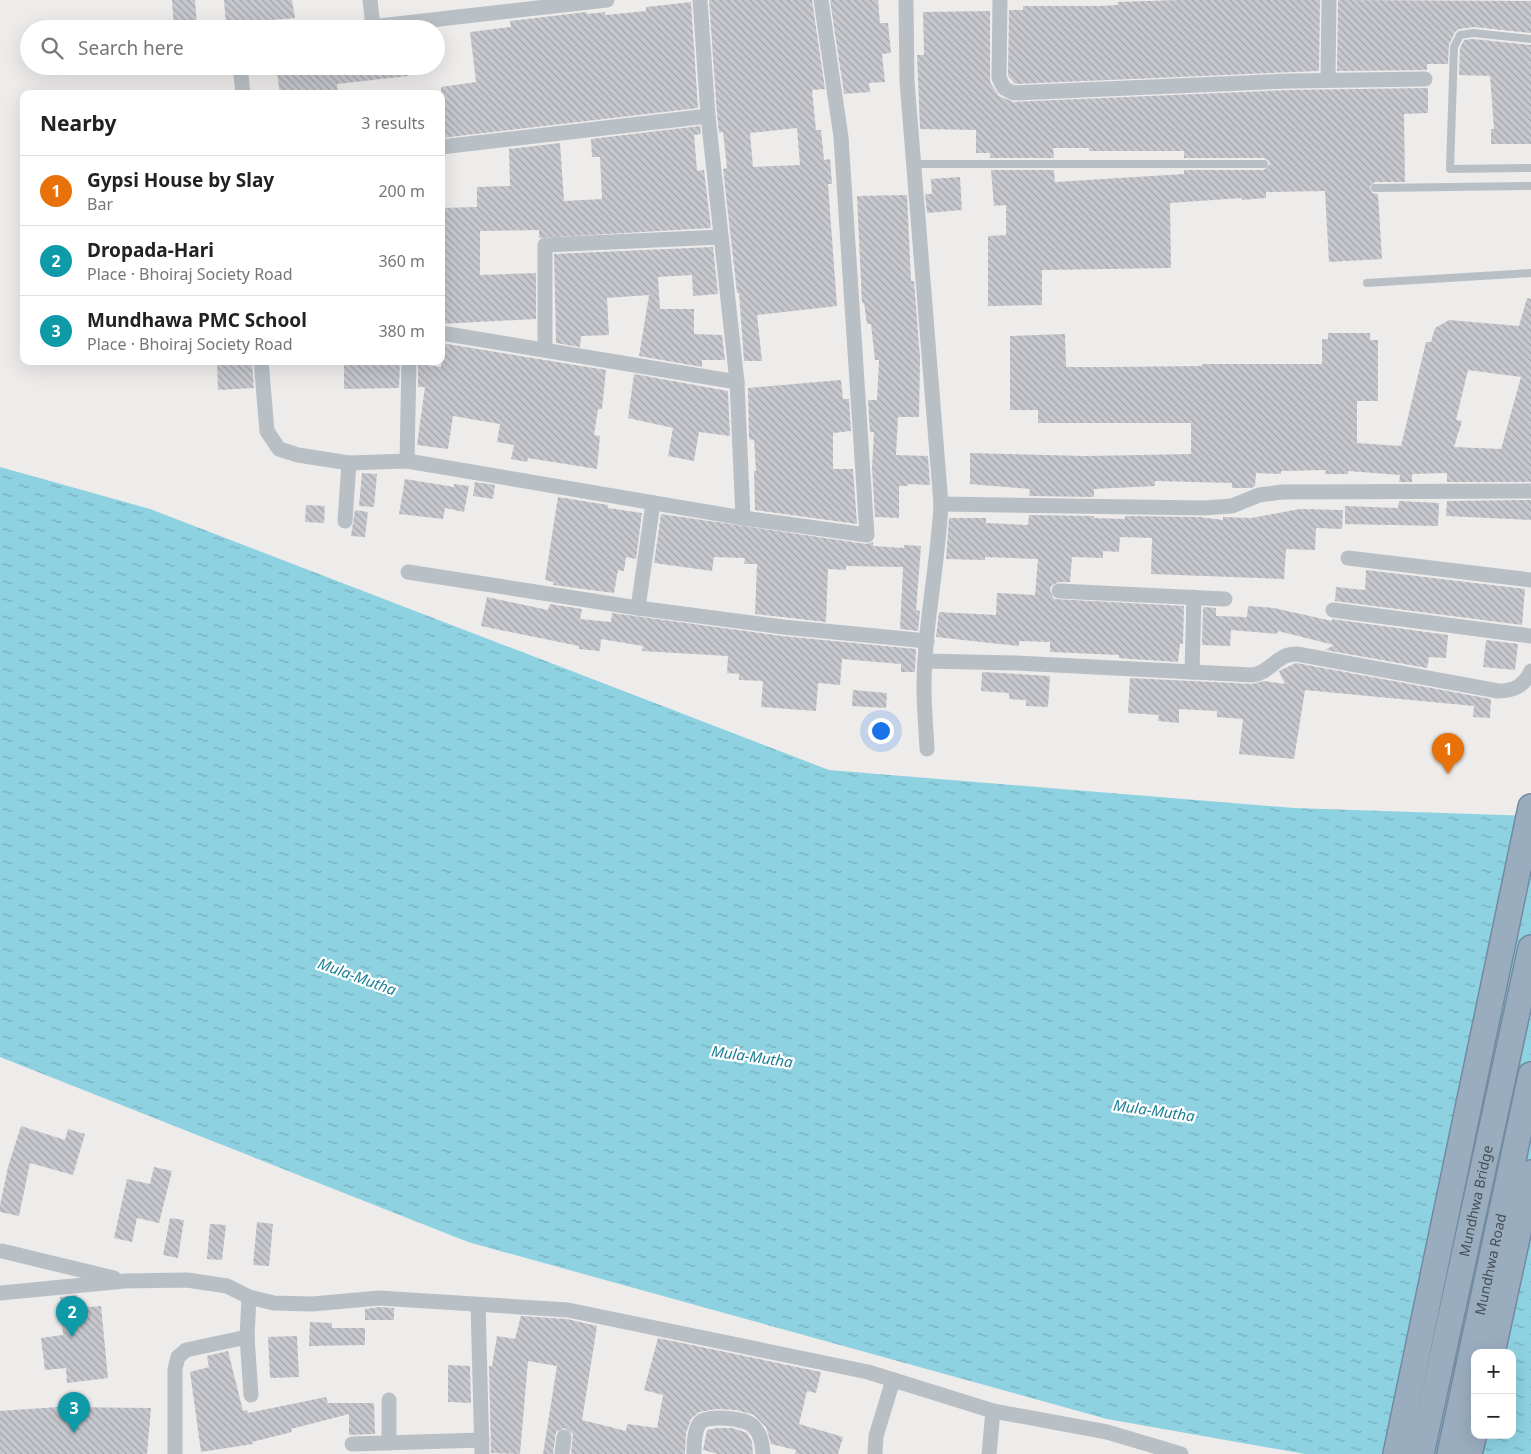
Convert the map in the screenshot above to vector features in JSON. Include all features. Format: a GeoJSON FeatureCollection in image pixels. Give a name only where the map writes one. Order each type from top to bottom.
{"type":"FeatureCollection","features":[{"type":"Feature","properties":{"kind":"highway"},"geometry":{"type":"LineString","coordinates":[[1396,1454],[1531,807]]}},
{"type":"Feature","properties":{"kind":"highway","name":"Mundhwa Bridge"},"geometry":{"type":"LineString","coordinates":[[1421,1454],[1531,948]]}},
{"type":"Feature","properties":{"kind":"highway","name":"Mundhwa Road"},"geometry":{"type":"LineString","coordinates":[[1450,1454],[1531,1075]]}},
{"type":"Feature","properties":{"kind":"highway"},"geometry":{"type":"LineString","coordinates":[[1493,1349],[1531,1173]]}},
{"type":"Feature","properties":{"kind":"highway"},"geometry":{"type":"LineString","coordinates":[[1469,1454],[1473,1439]]}},
{"type":"Feature","properties":{"kind":"street"},"geometry":{"type":"LineString","coordinates":[[370,0],[372,20]]}},
{"type":"Feature","properties":{"kind":"street"},"geometry":{"type":"LineString","coordinates":[[434,20],[607,0]]}},
{"type":"Feature","properties":{"kind":"street"},"geometry":{"type":"LineString","coordinates":[[700,0],[708,116],[737,382],[744,518]]}},
{"type":"Feature","properties":{"kind":"street"},"geometry":{"type":"LineString","coordinates":[[261,365],[267,431],[279,449],[298,455],[349,463],[407,461],[744,518],[866,535],[841,137],[821,0]]}},
{"type":"Feature","properties":{"kind":"street"},"geometry":{"type":"LineString","coordinates":[[906,0],[907,81],[941,504],[939,543],[925,661],[924,688],[927,749]]}},
{"type":"Feature","properties":{"kind":"street"},"geometry":{"type":"LineString","coordinates":[[1000,0],[999,78],[1004,88],[1013,93],[1328,80],[1425,79]]}},
{"type":"Feature","properties":{"kind":"street"},"geometry":{"type":"LineString","coordinates":[[1328,80],[1329,0]]}},
{"type":"Feature","properties":{"kind":"street"},"geometry":{"type":"LineString","coordinates":[[241,75],[243,90]]}},
{"type":"Feature","properties":{"kind":"street"},"geometry":{"type":"LineString","coordinates":[[445,147],[708,116]]}},
{"type":"Feature","properties":{"kind":"street"},"geometry":{"type":"LineString","coordinates":[[545,349],[545,245],[721,237]]}},
{"type":"Feature","properties":{"kind":"street"},"geometry":{"type":"LineString","coordinates":[[445,334],[737,382]]}},
{"type":"Feature","properties":{"kind":"street"},"geometry":{"type":"LineString","coordinates":[[407,461],[409,365]]}},
{"type":"Feature","properties":{"kind":"street"},"geometry":{"type":"LineString","coordinates":[[345,521],[349,463]]}},
{"type":"Feature","properties":{"kind":"street"},"geometry":{"type":"LineString","coordinates":[[941,504],[1204,508],[1232,506],[1260,495],[1282,492],[1531,491]]}},
{"type":"Feature","properties":{"kind":"street"},"geometry":{"type":"LineString","coordinates":[[638,608],[653,502]]}},
{"type":"Feature","properties":{"kind":"street"},"geometry":{"type":"LineString","coordinates":[[1348,558],[1531,580]]}},
{"type":"Feature","properties":{"kind":"street"},"geometry":{"type":"LineString","coordinates":[[408,572],[638,608],[783,628],[927,640]]}},
{"type":"Feature","properties":{"kind":"street"},"geometry":{"type":"LineString","coordinates":[[1058,591],[1225,599]]}},
{"type":"Feature","properties":{"kind":"street"},"geometry":{"type":"LineString","coordinates":[[1192,672],[1194,597]]}},
{"type":"Feature","properties":{"kind":"street"},"geometry":{"type":"LineString","coordinates":[[1334,610],[1531,636]]}},
{"type":"Feature","properties":{"kind":"street"},"geometry":{"type":"LineString","coordinates":[[925,661],[1016,663],[1261,674],[1284,655],[1297,654],[1477,688],[1510,691],[1526,680],[1531,671]]}},
{"type":"Feature","properties":{"kind":"street"},"geometry":{"type":"LineString","coordinates":[[2,1251],[125,1281]]}},
{"type":"Feature","properties":{"kind":"street"},"geometry":{"type":"LineString","coordinates":[[0,1292],[125,1281],[187,1280],[227,1286],[249,1296],[274,1303],[312,1304],[379,1298],[568,1310],[868,1372],[992,1412],[1107,1432],[1181,1454]]}},
{"type":"Feature","properties":{"kind":"street"},"geometry":{"type":"LineString","coordinates":[[249,1296],[247,1337],[251,1395]]}},
{"type":"Feature","properties":{"kind":"street"},"geometry":{"type":"LineString","coordinates":[[352,1444],[389,1443],[482,1447],[478,1305]]}},
{"type":"Feature","properties":{"kind":"street"},"geometry":{"type":"LineString","coordinates":[[175,1454],[176,1369],[178,1357],[186,1350],[247,1337]]}},
{"type":"Feature","properties":{"kind":"street"},"geometry":{"type":"LineString","coordinates":[[874,1454],[876,1436],[893,1380]]}},
{"type":"Feature","properties":{"kind":"street"},"geometry":{"type":"LineString","coordinates":[[389,1443],[390,1400]]}},
{"type":"Feature","properties":{"kind":"street"},"geometry":{"type":"LineString","coordinates":[[989,1454],[992,1412]]}},
{"type":"Feature","properties":{"kind":"street"},"geometry":{"type":"LineString","coordinates":[[694,1454],[699,1422],[707,1417],[741,1420],[752,1424],[761,1438],[763,1454]]}},
{"type":"Feature","properties":{"kind":"street"},"geometry":{"type":"LineString","coordinates":[[562,1454],[564,1437]]}},
{"type":"Feature","properties":{"kind":"lane"},"geometry":{"type":"LineString","coordinates":[[1531,39],[1473,33],[1460,35],[1454,47],[1450,169],[1531,168]]}},
{"type":"Feature","properties":{"kind":"lane"},"geometry":{"type":"LineString","coordinates":[[913,164],[1264,164]]}},
{"type":"Feature","properties":{"kind":"lane"},"geometry":{"type":"LineString","coordinates":[[1375,188],[1531,186]]}},
{"type":"Feature","properties":{"kind":"lane"},"geometry":{"type":"LineString","coordinates":[[1367,283],[1531,273]]}},
{"type":"Feature","properties":{"kind":"water","name":"Mula-Mutha"},"geometry":{"type":"Polygon","coordinates":[[[0,467],[150,509],[829,770],[1294,808],[1531,816],[1531,1454],[1305,1454],[1107,1419],[468,1242],[0,1057],[0,467]]]}},
{"type":"Feature","properties":{"kind":"building"},"geometry":{"type":"Polygon","coordinates":[[[172,0],[195,0],[196,20],[173,20],[172,0]]]}},
{"type":"Feature","properties":{"kind":"building"},"geometry":{"type":"Polygon","coordinates":[[[224,0],[292,0],[295,18],[272,20],[226,20],[224,0]]]}},
{"type":"Feature","properties":{"kind":"building"},"geometry":{"type":"Polygon","coordinates":[[[709,0],[812,0],[825,89],[812,90],[816,130],[821,130],[824,160],[830,159],[832,184],[828,184],[837,306],[757,315],[762,361],[744,361],[739,293],[737,293],[723,169],[727,168],[723,132],[719,133],[709,0]],[[797,128],[750,133],[753,167],[800,165],[797,128]]]}},
{"type":"Feature","properties":{"kind":"building"},"geometry":{"type":"Polygon","coordinates":[[[830,0],[878,0],[880,23],[888,23],[891,53],[882,54],[885,82],[869,83],[870,92],[844,94],[830,0]]]}},
{"type":"Feature","properties":{"kind":"building"},"geometry":{"type":"Polygon","coordinates":[[[1320,0],[1319,71],[1015,84],[1008,76],[1009,10],[1023,10],[1023,6],[1098,6],[1118,5],[1118,2],[1320,0]]]}},
{"type":"Feature","properties":{"kind":"building"},"geometry":{"type":"Polygon","coordinates":[[[1338,0],[1531,1],[1531,33],[1474,27],[1459,29],[1455,32],[1449,45],[1448,64],[1427,64],[1427,70],[1337,71],[1338,0]]]}},
{"type":"Feature","properties":{"kind":"building"},"geometry":{"type":"Polygon","coordinates":[[[691,2],[698,108],[445,138],[445,90],[441,90],[441,87],[476,82],[470,32],[511,27],[510,21],[586,12],[587,14],[605,12],[605,15],[646,11],[646,7],[691,2]]]}},
{"type":"Feature","properties":{"kind":"building"},"geometry":{"type":"Polygon","coordinates":[[[990,11],[990,82],[999,96],[1013,102],[1290,90],[1428,88],[1428,113],[1404,114],[1405,182],[1375,182],[1370,186],[1372,193],[1378,194],[1382,259],[1329,262],[1325,191],[1266,192],[1266,198],[1170,203],[1171,268],[1042,270],[1042,305],[988,306],[988,236],[1006,235],[1006,205],[994,206],[991,170],[1054,170],[1055,182],[1184,174],[1184,170],[1264,170],[1270,164],[1264,158],[1184,158],[1184,151],[1089,151],[1089,148],[1053,148],[1054,158],[990,158],[990,153],[976,153],[976,130],[920,129],[917,55],[924,55],[923,12],[990,11]]]}},
{"type":"Feature","properties":{"kind":"building"},"geometry":{"type":"Polygon","coordinates":[[[1473,39],[1531,45],[1531,144],[1491,144],[1491,129],[1494,129],[1490,76],[1459,75],[1460,48],[1464,40],[1473,39]]]}},
{"type":"Feature","properties":{"kind":"building"},"geometry":{"type":"Polygon","coordinates":[[[277,75],[408,75],[337,84],[338,90],[279,90],[277,75]]]}},
{"type":"Feature","properties":{"kind":"building"},"geometry":{"type":"Polygon","coordinates":[[[700,126],[701,134],[694,135],[697,171],[704,170],[711,228],[539,238],[539,230],[480,231],[480,275],[536,273],[536,319],[445,324],[445,208],[477,207],[477,187],[510,186],[509,149],[560,143],[564,201],[602,199],[600,157],[592,157],[591,139],[700,126]]]}},
{"type":"Feature","properties":{"kind":"building"},"geometry":{"type":"Polygon","coordinates":[[[960,177],[962,210],[927,213],[925,194],[932,194],[931,179],[960,177]]]}},
{"type":"Feature","properties":{"kind":"building"},"geometry":{"type":"Polygon","coordinates":[[[907,195],[911,281],[914,281],[920,358],[919,417],[898,417],[896,455],[928,456],[930,485],[908,484],[908,486],[899,486],[899,518],[875,517],[872,468],[874,432],[870,432],[868,400],[877,400],[879,360],[875,360],[871,324],[867,324],[864,303],[862,303],[857,196],[907,195]]]}},
{"type":"Feature","properties":{"kind":"building"},"geometry":{"type":"Polygon","coordinates":[[[713,247],[718,294],[693,296],[692,275],[658,277],[660,309],[694,309],[694,334],[722,335],[725,360],[702,360],[702,367],[639,356],[649,295],[607,298],[609,335],[581,336],[580,347],[556,343],[554,254],[713,247]]]}},
{"type":"Feature","properties":{"kind":"building"},"geometry":{"type":"Polygon","coordinates":[[[1527,298],[1531,299],[1531,482],[1447,482],[1447,473],[1412,474],[1412,482],[1399,482],[1400,475],[1348,471],[1348,474],[1325,474],[1326,470],[1281,471],[1281,474],[1256,473],[1255,486],[1251,488],[1232,488],[1232,483],[1155,481],[1155,486],[1094,489],[1094,497],[1029,496],[1030,489],[970,484],[970,453],[1086,456],[1191,454],[1191,423],[1038,423],[1038,410],[1010,410],[1010,336],[1065,334],[1066,367],[1110,367],[1202,366],[1202,364],[1322,364],[1322,339],[1328,339],[1328,333],[1370,333],[1370,340],[1378,340],[1378,401],[1357,401],[1357,443],[1401,446],[1426,342],[1431,342],[1435,328],[1449,320],[1519,326],[1527,298]],[[1468,370],[1456,420],[1462,421],[1454,447],[1501,449],[1521,377],[1468,370]]]}},
{"type":"Feature","properties":{"kind":"building"},"geometry":{"type":"Polygon","coordinates":[[[445,344],[606,370],[602,409],[598,409],[594,435],[600,436],[597,469],[528,458],[527,462],[511,459],[514,445],[497,442],[500,424],[453,416],[448,449],[417,445],[425,387],[418,387],[418,365],[441,367],[441,365],[445,365],[445,344]]]}},
{"type":"Feature","properties":{"kind":"building"},"geometry":{"type":"Polygon","coordinates":[[[217,365],[252,365],[254,388],[218,390],[217,365]]]}},
{"type":"Feature","properties":{"kind":"building"},"geometry":{"type":"Polygon","coordinates":[[[344,365],[400,365],[399,388],[344,389],[344,365]]]}},
{"type":"Feature","properties":{"kind":"building"},"geometry":{"type":"Polygon","coordinates":[[[634,374],[728,391],[730,436],[699,432],[694,461],[668,456],[673,428],[628,418],[634,374]]]}},
{"type":"Feature","properties":{"kind":"building"},"geometry":{"type":"Polygon","coordinates":[[[841,380],[843,399],[849,399],[851,431],[833,433],[833,469],[853,469],[857,524],[755,510],[754,471],[756,471],[754,440],[749,439],[748,388],[841,380]]]}},
{"type":"Feature","properties":{"kind":"building"},"geometry":{"type":"Polygon","coordinates":[[[362,473],[377,474],[374,507],[359,506],[362,473]]]}},
{"type":"Feature","properties":{"kind":"building"},"geometry":{"type":"Polygon","coordinates":[[[405,479],[454,487],[454,484],[469,486],[464,512],[445,508],[443,519],[399,514],[405,479]]]}},
{"type":"Feature","properties":{"kind":"building"},"geometry":{"type":"Polygon","coordinates":[[[475,482],[495,485],[493,499],[473,496],[475,482]]]}},
{"type":"Feature","properties":{"kind":"building"},"geometry":{"type":"Polygon","coordinates":[[[558,497],[642,513],[636,559],[626,557],[624,571],[618,570],[614,593],[553,585],[554,582],[545,580],[558,497]]]}},
{"type":"Feature","properties":{"kind":"building"},"geometry":{"type":"Polygon","coordinates":[[[1531,500],[1531,520],[1446,516],[1447,501],[1531,500]]]}},
{"type":"Feature","properties":{"kind":"building"},"geometry":{"type":"Polygon","coordinates":[[[1399,501],[1439,503],[1438,526],[1345,524],[1345,506],[1398,508],[1399,501]]]}},
{"type":"Feature","properties":{"kind":"building"},"geometry":{"type":"Polygon","coordinates":[[[306,505],[325,506],[324,523],[305,522],[306,505]]]}},
{"type":"Feature","properties":{"kind":"building"},"geometry":{"type":"Polygon","coordinates":[[[1300,509],[1343,510],[1342,529],[1316,528],[1315,550],[1286,549],[1284,579],[1151,574],[1152,538],[1120,537],[1119,552],[1103,551],[1103,558],[1072,557],[1070,582],[1059,582],[1051,586],[1050,591],[1054,599],[1184,606],[1183,644],[1180,644],[1178,662],[1119,658],[1119,655],[1050,652],[1050,642],[1019,641],[1019,646],[936,637],[939,612],[996,615],[997,593],[1035,595],[1038,559],[985,557],[985,560],[946,559],[949,518],[986,518],[986,523],[1028,525],[1029,515],[1094,516],[1094,518],[1125,519],[1125,516],[1200,517],[1223,520],[1223,517],[1251,518],[1300,509]]]}},
{"type":"Feature","properties":{"kind":"building"},"geometry":{"type":"Polygon","coordinates":[[[355,510],[368,512],[365,537],[351,536],[355,510]]]}},
{"type":"Feature","properties":{"kind":"building"},"geometry":{"type":"Polygon","coordinates":[[[661,514],[866,544],[873,542],[873,546],[904,548],[904,545],[921,546],[916,610],[920,611],[918,631],[900,629],[903,567],[846,566],[846,570],[828,569],[826,622],[755,614],[757,564],[744,564],[745,558],[714,557],[712,571],[654,563],[661,514]]]}},
{"type":"Feature","properties":{"kind":"building"},"geometry":{"type":"Polygon","coordinates":[[[1366,570],[1525,589],[1522,625],[1335,601],[1336,587],[1365,590],[1366,570]]]}},
{"type":"Feature","properties":{"kind":"building"},"geometry":{"type":"Polygon","coordinates":[[[487,597],[548,610],[550,604],[582,609],[580,619],[611,622],[612,613],[782,636],[916,649],[915,672],[901,672],[901,664],[842,659],[840,685],[818,683],[816,711],[761,707],[763,681],[739,680],[739,674],[727,673],[728,656],[642,651],[643,646],[601,639],[600,651],[579,649],[579,646],[481,626],[487,597]]]}},
{"type":"Feature","properties":{"kind":"building"},"geometry":{"type":"Polygon","coordinates":[[[1248,606],[1274,608],[1332,621],[1332,619],[1448,635],[1446,658],[1429,657],[1427,668],[1325,650],[1334,645],[1278,631],[1277,634],[1231,630],[1230,646],[1202,645],[1203,607],[1216,608],[1216,616],[1247,617],[1248,606]]]}},
{"type":"Feature","properties":{"kind":"building"},"geometry":{"type":"Polygon","coordinates":[[[1486,640],[1518,644],[1515,670],[1483,667],[1486,640]]]}},
{"type":"Feature","properties":{"kind":"building"},"geometry":{"type":"Polygon","coordinates":[[[1296,663],[1491,699],[1490,718],[1473,717],[1474,706],[1305,690],[1294,759],[1239,754],[1243,719],[1217,717],[1217,711],[1179,709],[1179,723],[1158,721],[1159,715],[1128,713],[1130,678],[1252,684],[1264,681],[1285,684],[1279,671],[1296,663]]]}},
{"type":"Feature","properties":{"kind":"building"},"geometry":{"type":"Polygon","coordinates":[[[982,672],[1050,676],[1048,707],[1026,706],[1026,700],[1009,699],[1009,693],[981,691],[982,672]]]}},
{"type":"Feature","properties":{"kind":"building"},"geometry":{"type":"Polygon","coordinates":[[[853,690],[887,693],[886,708],[852,706],[853,690]]]}},
{"type":"Feature","properties":{"kind":"building"},"geometry":{"type":"Polygon","coordinates":[[[21,1126],[65,1140],[68,1129],[85,1134],[73,1175],[30,1163],[19,1216],[0,1212],[0,1205],[8,1167],[21,1126]]]}},
{"type":"Feature","properties":{"kind":"building"},"geometry":{"type":"Polygon","coordinates":[[[154,1167],[172,1171],[159,1223],[137,1218],[132,1242],[114,1238],[127,1179],[150,1184],[154,1167]]]}},
{"type":"Feature","properties":{"kind":"building"},"geometry":{"type":"Polygon","coordinates":[[[170,1218],[184,1220],[178,1258],[163,1255],[170,1218]]]}},
{"type":"Feature","properties":{"kind":"building"},"geometry":{"type":"Polygon","coordinates":[[[257,1222],[273,1224],[269,1266],[253,1265],[257,1222]]]}},
{"type":"Feature","properties":{"kind":"building"},"geometry":{"type":"Polygon","coordinates":[[[210,1224],[226,1225],[222,1260],[207,1259],[210,1224]]]}},
{"type":"Feature","properties":{"kind":"building"},"geometry":{"type":"Polygon","coordinates":[[[77,1295],[78,1308],[101,1306],[108,1378],[67,1383],[66,1368],[45,1370],[41,1338],[63,1335],[60,1297],[77,1295]]]}},
{"type":"Feature","properties":{"kind":"building"},"geometry":{"type":"Polygon","coordinates":[[[379,1307],[394,1308],[394,1320],[365,1320],[365,1309],[379,1307]]]}},
{"type":"Feature","properties":{"kind":"building"},"geometry":{"type":"Polygon","coordinates":[[[521,1316],[567,1319],[597,1326],[582,1420],[626,1431],[627,1424],[657,1428],[663,1395],[644,1390],[658,1338],[821,1372],[816,1393],[807,1391],[799,1424],[843,1437],[838,1454],[795,1454],[796,1450],[771,1444],[766,1427],[754,1415],[736,1410],[717,1409],[699,1412],[691,1419],[686,1433],[685,1454],[571,1454],[573,1434],[565,1428],[556,1432],[553,1454],[543,1454],[557,1366],[528,1361],[520,1454],[491,1453],[489,1366],[492,1366],[497,1336],[515,1339],[521,1316]]]}},
{"type":"Feature","properties":{"kind":"building"},"geometry":{"type":"Polygon","coordinates":[[[310,1322],[332,1323],[332,1328],[365,1328],[365,1345],[309,1346],[310,1322]]]}},
{"type":"Feature","properties":{"kind":"building"},"geometry":{"type":"Polygon","coordinates":[[[297,1336],[299,1377],[270,1378],[268,1337],[297,1336]]]}},
{"type":"Feature","properties":{"kind":"building"},"geometry":{"type":"Polygon","coordinates":[[[228,1351],[243,1411],[247,1410],[248,1413],[326,1397],[328,1403],[374,1403],[375,1434],[349,1435],[349,1414],[291,1429],[292,1432],[252,1442],[253,1444],[201,1452],[190,1372],[209,1367],[207,1356],[228,1351]]]}},
{"type":"Feature","properties":{"kind":"building"},"geometry":{"type":"Polygon","coordinates":[[[448,1365],[470,1366],[471,1403],[448,1402],[448,1365]]]}},
{"type":"Feature","properties":{"kind":"building"},"geometry":{"type":"Polygon","coordinates":[[[58,1407],[151,1408],[147,1454],[0,1454],[0,1411],[58,1407]]]}},
{"type":"Feature","properties":{"kind":"building"},"geometry":{"type":"Polygon","coordinates":[[[733,1428],[747,1433],[752,1442],[753,1454],[718,1454],[703,1450],[707,1430],[733,1428]]]}},
{"type":"Feature","properties":{"kind":"place","name":"Gypsi House by Slay"},"geometry":{"type":"Point","coordinates":[1448,774]}},
{"type":"Feature","properties":{"kind":"place","name":"Dropada-Hari"},"geometry":{"type":"Point","coordinates":[72,1337]}},
{"type":"Feature","properties":{"kind":"place","name":"Mundhawa PMC School"},"geometry":{"type":"Point","coordinates":[74,1433]}}]}
